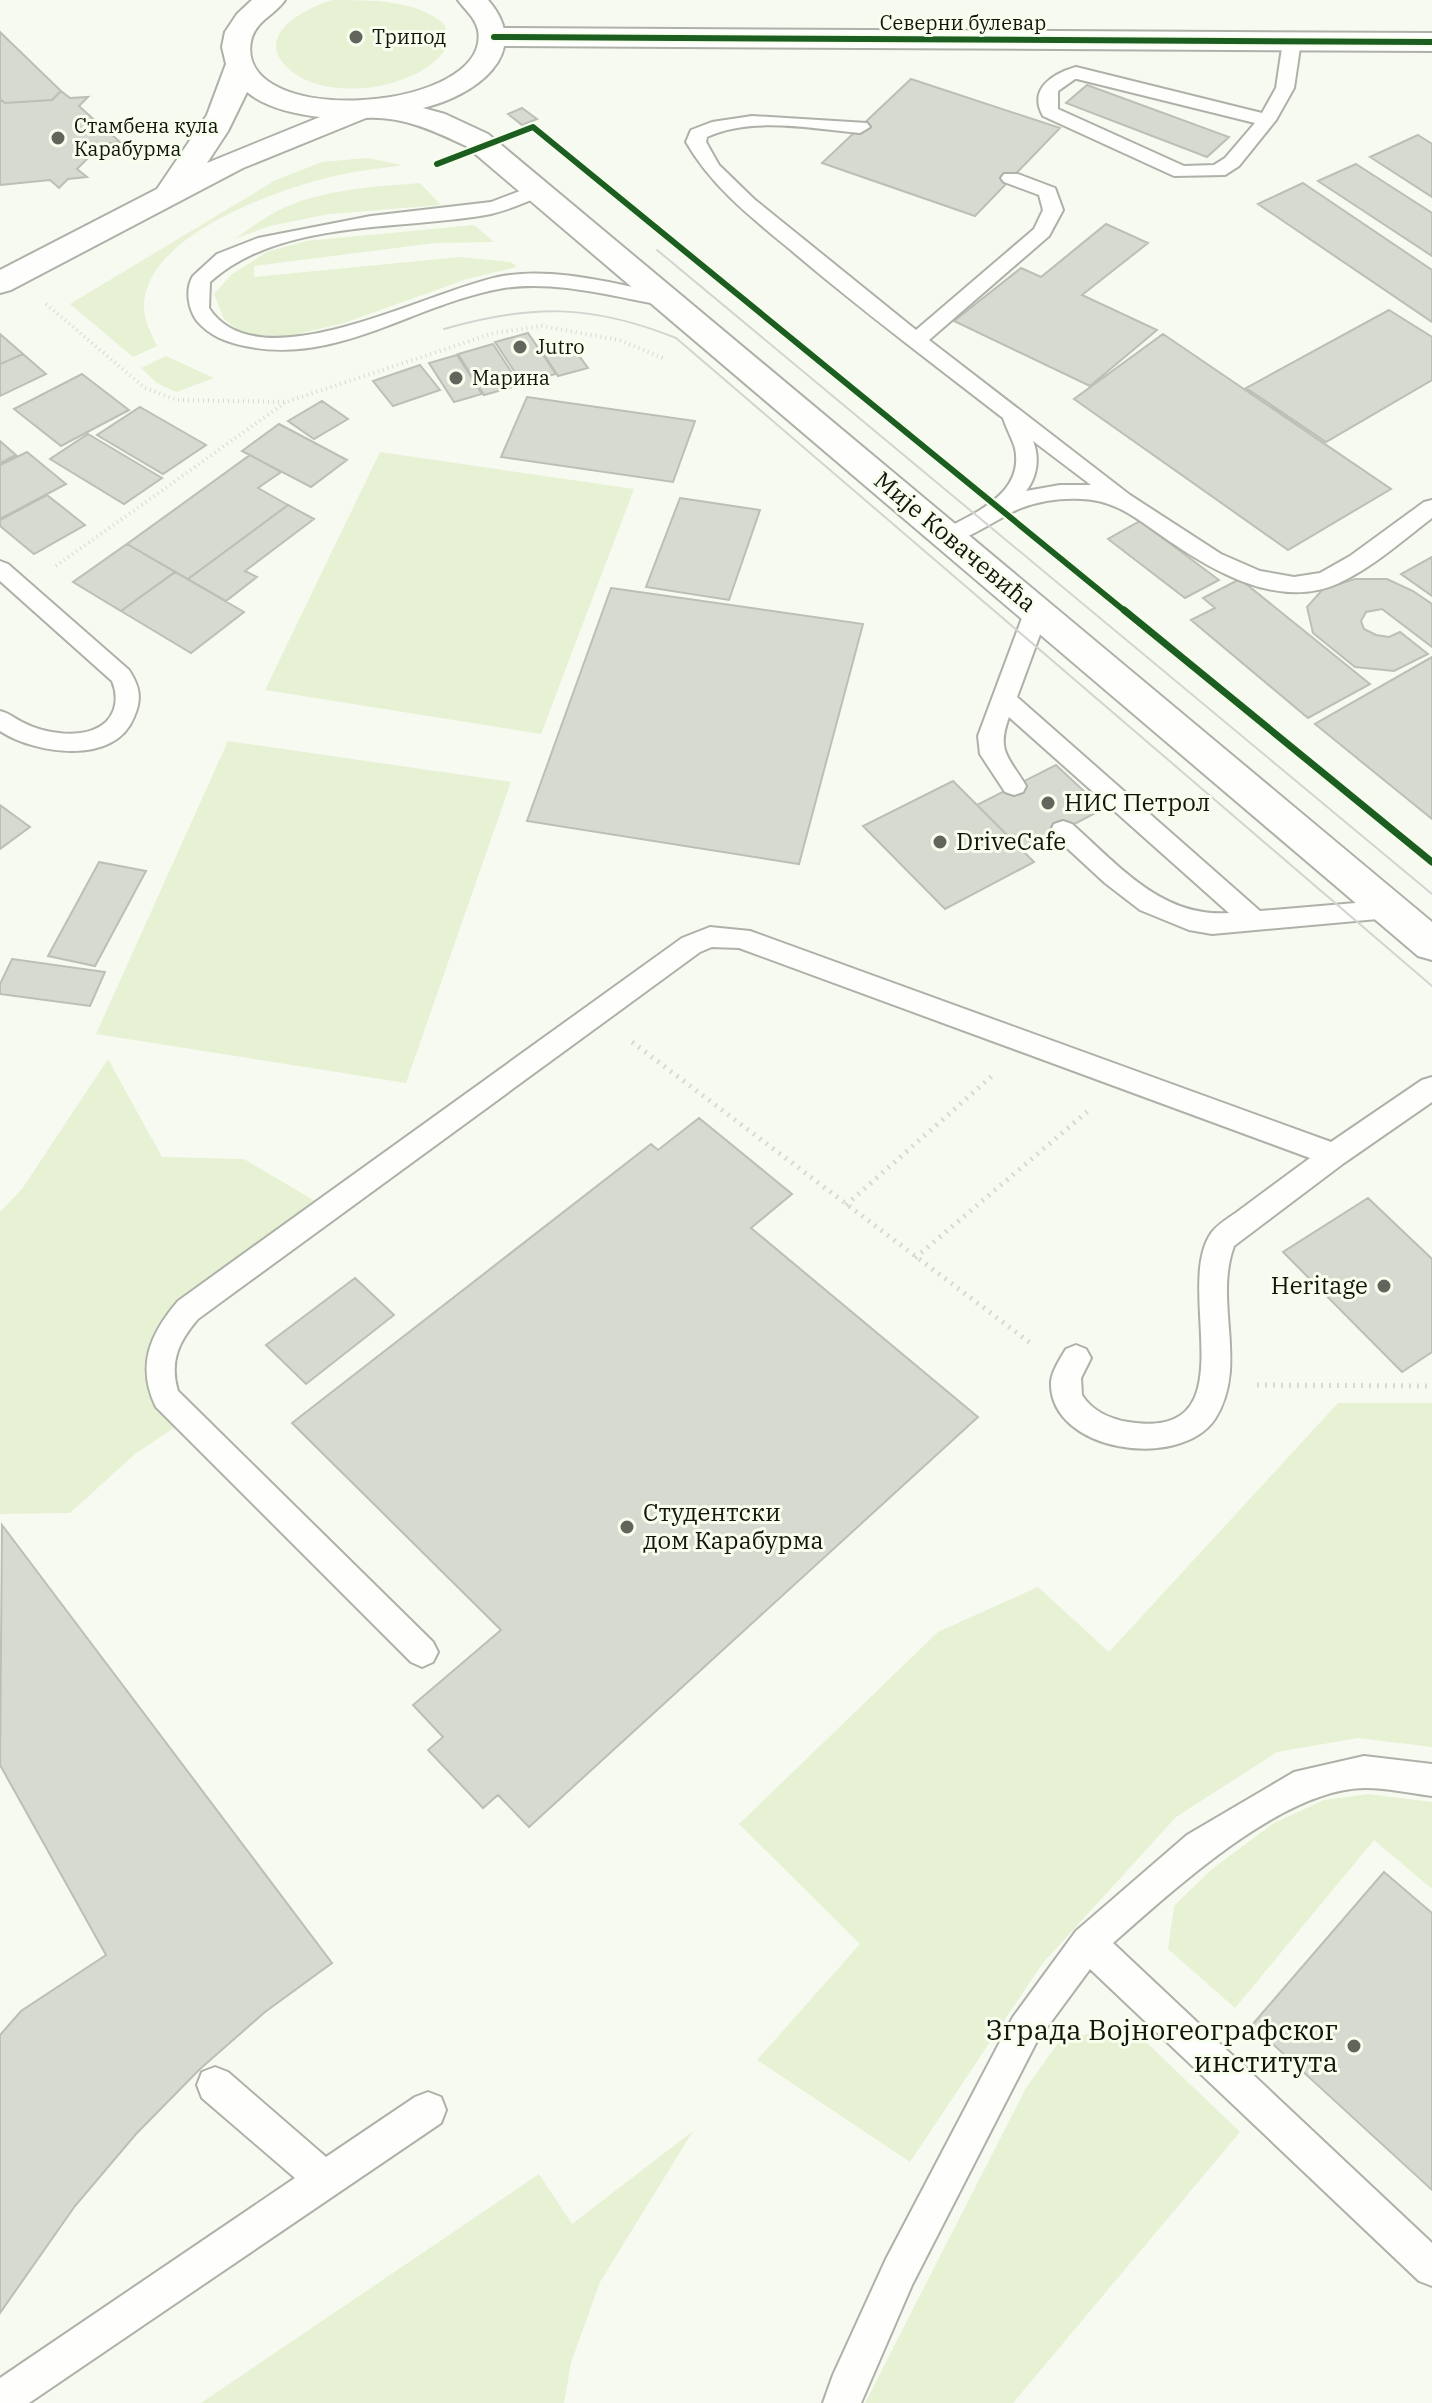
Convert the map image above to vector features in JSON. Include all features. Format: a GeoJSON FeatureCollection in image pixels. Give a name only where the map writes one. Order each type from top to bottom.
{"type":"FeatureCollection","features":[{"type":"Feature","properties":{"kind":"main road"},"geometry":{"type":"LineString","coordinates":[[480,3],[494,37]]}},
{"type":"Feature","properties":{"kind":"main road"},"geometry":{"type":"LineString","coordinates":[[168,194],[227,105],[239,66],[237,38],[261,4]]}},
{"type":"Feature","properties":{"kind":"main road","name":"Северни булевар"},"geometry":{"type":"LineString","coordinates":[[494,37],[1432,42]]}},
{"type":"Feature","properties":{"kind":"main road","name":"Мије Ковачевића"},"geometry":{"type":"LineString","coordinates":[[239,66],[256,85],[283,100],[319,109],[360,112],[391,109],[434,97],[467,79],[482,66],[494,37]]}},
{"type":"Feature","properties":{"kind":"main road"},"geometry":{"type":"LineString","coordinates":[[467,79],[466,104],[477,140]]}},
{"type":"Feature","properties":{"kind":"main road","name":"Мије Ковачевића"},"geometry":{"type":"LineString","coordinates":[[391,109],[434,120],[477,140],[1432,945]]}},
{"type":"Feature","properties":{"kind":"main road"},"geometry":{"type":"LineString","coordinates":[[0,283],[232,162],[360,112]]}},
{"type":"Feature","properties":{"kind":"lane"},"geometry":{"type":"LineString","coordinates":[[1267,120],[1076,73],[1059,77],[1049,89],[1046,102],[1050,112],[1181,172],[1218,171],[1232,162],[1267,120],[1285,88],[1292,41]]}},
{"type":"Feature","properties":{"kind":"lane"},"geometry":{"type":"LineString","coordinates":[[860,127],[733,122],[706,128],[698,134],[696,142],[711,168],[747,203],[916,341],[1131,505],[1197,551],[1232,569],[1290,584],[1317,583],[1339,573],[1432,507]]}},
{"type":"Feature","properties":{"kind":"lane"},"geometry":{"type":"LineString","coordinates":[[916,341],[1042,232],[1053,210],[1048,192],[1011,178]]}},
{"type":"Feature","properties":{"kind":"lane"},"geometry":{"type":"LineString","coordinates":[[536,191],[491,208],[326,227],[258,244],[215,264],[198,286],[197,304],[210,322],[229,336],[251,342],[282,344],[336,336],[463,292],[509,281],[580,286],[667,300]]}},
{"type":"Feature","properties":{"kind":"lane"},"geometry":{"type":"LineString","coordinates":[[1004,505],[1024,479],[1026,450],[1012,415]]}},
{"type":"Feature","properties":{"kind":"lane"},"geometry":{"type":"LineString","coordinates":[[947,537],[1004,505],[1059,492],[1115,497],[1131,505]]}},
{"type":"Feature","properties":{"kind":"lane"},"geometry":{"type":"LineString","coordinates":[[0,569],[121,676],[127,685],[126,710],[121,722],[111,731],[79,742],[43,740],[19,733],[0,719]]}},
{"type":"Feature","properties":{"kind":"lane"},"geometry":{"type":"LineString","coordinates":[[1014,786],[998,764],[990,746],[992,726],[1037,610]]}},
{"type":"Feature","properties":{"kind":"lane"},"geometry":{"type":"LineString","coordinates":[[1002,697],[1255,921]]}},
{"type":"Feature","properties":{"kind":"lane"},"geometry":{"type":"LineString","coordinates":[[1063,830],[1151,906],[1187,923],[1212,924],[1391,910]]}},
{"type":"Feature","properties":{"kind":"lane"},"geometry":{"type":"LineString","coordinates":[[422,1652],[166,1398],[157,1377],[161,1352],[170,1330],[188,1310],[691,945],[710,937],[741,938],[1334,1155]]}},
{"type":"Feature","properties":{"kind":"lane"},"geometry":{"type":"LineString","coordinates":[[1072,1365],[1066,1393],[1078,1413],[1088,1421],[1114,1432],[1142,1438],[1184,1429],[1208,1404],[1213,1385],[1216,1357],[1213,1260],[1223,1239],[1334,1155],[1432,1088]]}},
{"type":"Feature","properties":{"kind":"lane"},"geometry":{"type":"LineString","coordinates":[[842,2403],[899,2272],[1025,2029],[1088,1943],[1199,1847],[1306,1783],[1364,1772],[1432,1780]]}},
{"type":"Feature","properties":{"kind":"lane"},"geometry":{"type":"LineString","coordinates":[[1088,1943],[1432,2268]]}},
{"type":"Feature","properties":{"kind":"lane"},"geometry":{"type":"LineString","coordinates":[[215,2085],[325,2180]]}},
{"type":"Feature","properties":{"kind":"lane"},"geometry":{"type":"LineString","coordinates":[[0,2400],[428,2110]]}},
{"type":"Feature","properties":{"kind":"path"},"geometry":{"type":"LineString","coordinates":[[22,589],[286,402]]}},
{"type":"Feature","properties":{"kind":"path"},"geometry":{"type":"LineString","coordinates":[[596,1014],[915,1258],[1072,1365]]}},
{"type":"Feature","properties":{"kind":"path"},"geometry":{"type":"LineString","coordinates":[[846,1205],[1028,1044]]}},
{"type":"Feature","properties":{"kind":"path"},"geometry":{"type":"LineString","coordinates":[[915,1258],[1123,1080]]}},
{"type":"Feature","properties":{"kind":"path"},"geometry":{"type":"LineString","coordinates":[[1213,1385],[1432,1386]]}},
{"type":"Feature","properties":{"kind":"green space"},"geometry":{"type":"Polygon","coordinates":[[[333,0],[378,1],[422,11],[445,25],[447,47],[434,62],[393,83],[369,88],[345,88],[301,78],[285,65],[277,53],[276,42],[280,32],[299,15],[333,0]]]}},
{"type":"Feature","properties":{"kind":"green space"},"geometry":{"type":"Polygon","coordinates":[[[367,158],[402,165],[339,175],[277,193],[216,220],[166,258],[150,281],[144,306],[157,346],[133,357],[70,304],[276,180],[322,162],[367,158]]]}},
{"type":"Feature","properties":{"kind":"green space"},"geometry":{"type":"Polygon","coordinates":[[[420,183],[441,205],[329,214],[270,226],[234,239],[277,211],[311,198],[347,190],[420,183]]]}},
{"type":"Feature","properties":{"kind":"green space"},"geometry":{"type":"Polygon","coordinates":[[[474,225],[494,242],[435,243],[254,266],[254,277],[460,257],[511,262],[517,267],[467,279],[344,323],[289,336],[243,334],[224,319],[214,294],[232,274],[267,252],[306,241],[474,225]]]}},
{"type":"Feature","properties":{"kind":"green space"},"geometry":{"type":"Polygon","coordinates":[[[166,356],[214,378],[176,392],[157,383],[141,368],[166,356]]]}},
{"type":"Feature","properties":{"kind":"green space"},"geometry":{"type":"Polygon","coordinates":[[[380,452],[634,489],[541,734],[265,690],[380,452]]]}},
{"type":"Feature","properties":{"kind":"green space"},"geometry":{"type":"Polygon","coordinates":[[[228,741],[511,782],[406,1083],[96,1034],[228,741]]]}},
{"type":"Feature","properties":{"kind":"green space"},"geometry":{"type":"Polygon","coordinates":[[[108,1059],[162,1157],[244,1159],[327,1208],[188,1310],[158,1377],[187,1419],[135,1454],[70,1513],[0,1514],[0,1212],[22,1189],[108,1059]]]}},
{"type":"Feature","properties":{"kind":"green space"},"geometry":{"type":"Polygon","coordinates":[[[1338,1403],[1432,1403],[1432,1747],[1358,1738],[1277,1752],[1176,1817],[1042,1964],[910,2162],[757,2060],[860,1944],[739,1824],[938,1632],[1038,1587],[1109,1652],[1338,1403]]]}},
{"type":"Feature","properties":{"kind":"green space"},"geometry":{"type":"Polygon","coordinates":[[[1368,1794],[1432,1802],[1432,1889],[1374,1840],[1235,2008],[1168,1949],[1174,1906],[1212,1869],[1274,1823],[1324,1800],[1368,1794]]]}},
{"type":"Feature","properties":{"kind":"green space"},"geometry":{"type":"Polygon","coordinates":[[[1100,2030],[1145,2041],[1240,2132],[1013,2403],[865,2403],[1026,2088],[1058,2043],[1100,2030]]]}},
{"type":"Feature","properties":{"kind":"green space"},"geometry":{"type":"Polygon","coordinates":[[[693,2131],[600,2282],[571,2363],[564,2403],[201,2403],[539,2174],[572,2224],[693,2131]]]}},
{"type":"Feature","properties":{"kind":"building"},"geometry":{"type":"Polygon","coordinates":[[[0,32],[61,91],[52,100],[5,103],[0,99],[0,32]]]}},
{"type":"Feature","properties":{"kind":"building"},"geometry":{"type":"Polygon","coordinates":[[[911,79],[1060,128],[975,216],[822,163],[911,79]]]}},
{"type":"Feature","properties":{"kind":"building"},"geometry":{"type":"Polygon","coordinates":[[[1087,85],[1229,137],[1207,157],[1066,103],[1087,85]]]}},
{"type":"Feature","properties":{"kind":"building","name":"Стамбена кула Карабурма"},"geometry":{"type":"Polygon","coordinates":[[[61,91],[70,98],[88,97],[79,106],[102,127],[121,125],[111,134],[120,142],[102,144],[77,169],[87,177],[68,179],[59,188],[50,180],[0,185],[0,99],[5,103],[52,100],[61,91]]]}},
{"type":"Feature","properties":{"kind":"building"},"geometry":{"type":"Polygon","coordinates":[[[522,108],[537,119],[522,125],[508,114],[522,108]]]}},
{"type":"Feature","properties":{"kind":"building"},"geometry":{"type":"Polygon","coordinates":[[[1418,135],[1432,144],[1432,197],[1370,157],[1418,135]]]}},
{"type":"Feature","properties":{"kind":"building"},"geometry":{"type":"Polygon","coordinates":[[[1356,164],[1432,213],[1432,256],[1318,181],[1356,164]]]}},
{"type":"Feature","properties":{"kind":"building"},"geometry":{"type":"Polygon","coordinates":[[[1303,183],[1432,270],[1432,322],[1258,204],[1303,183]]]}},
{"type":"Feature","properties":{"kind":"building"},"geometry":{"type":"Polygon","coordinates":[[[1106,224],[1148,243],[1082,295],[1157,330],[1090,386],[954,321],[1021,268],[1041,277],[1106,224]]]}},
{"type":"Feature","properties":{"kind":"building"},"geometry":{"type":"Polygon","coordinates":[[[1389,310],[1432,337],[1432,380],[1326,442],[1246,388],[1389,310]]]}},
{"type":"Feature","properties":{"kind":"building"},"geometry":{"type":"Polygon","coordinates":[[[528,333],[556,374],[522,383],[495,342],[528,333]]]}},
{"type":"Feature","properties":{"kind":"building"},"geometry":{"type":"Polygon","coordinates":[[[0,334],[23,354],[0,364],[0,334]]]}},
{"type":"Feature","properties":{"kind":"building"},"geometry":{"type":"Polygon","coordinates":[[[1163,334],[1391,489],[1288,550],[1074,399],[1163,334]]]}},
{"type":"Feature","properties":{"kind":"building"},"geometry":{"type":"Polygon","coordinates":[[[569,342],[588,368],[558,376],[541,350],[569,342]]]}},
{"type":"Feature","properties":{"kind":"building"},"geometry":{"type":"Polygon","coordinates":[[[493,344],[520,385],[484,395],[458,354],[493,344]]]}},
{"type":"Feature","properties":{"kind":"building"},"geometry":{"type":"Polygon","coordinates":[[[23,354],[46,374],[0,396],[0,364],[23,354]]]}},
{"type":"Feature","properties":{"kind":"building","name":"Марина"},"geometry":{"type":"Polygon","coordinates":[[[457,355],[482,394],[454,402],[429,363],[457,355]]]}},
{"type":"Feature","properties":{"kind":"building"},"geometry":{"type":"Polygon","coordinates":[[[420,365],[440,390],[393,406],[373,381],[420,365]]]}},
{"type":"Feature","properties":{"kind":"building"},"geometry":{"type":"Polygon","coordinates":[[[82,374],[129,410],[61,446],[14,409],[82,374]]]}},
{"type":"Feature","properties":{"kind":"building"},"geometry":{"type":"Polygon","coordinates":[[[527,397],[695,421],[673,482],[501,457],[527,397]]]}},
{"type":"Feature","properties":{"kind":"building"},"geometry":{"type":"Polygon","coordinates":[[[322,401],[348,419],[314,439],[288,421],[322,401]]]}},
{"type":"Feature","properties":{"kind":"building"},"geometry":{"type":"Polygon","coordinates":[[[140,407],[206,445],[163,474],[97,435],[140,407]]]}},
{"type":"Feature","properties":{"kind":"building"},"geometry":{"type":"Polygon","coordinates":[[[279,424],[347,460],[311,487],[242,451],[279,424]]]}},
{"type":"Feature","properties":{"kind":"building"},"geometry":{"type":"Polygon","coordinates":[[[88,434],[162,478],[124,504],[50,459],[88,434]]]}},
{"type":"Feature","properties":{"kind":"building"},"geometry":{"type":"Polygon","coordinates":[[[0,441],[16,455],[0,463],[0,441]]]}},
{"type":"Feature","properties":{"kind":"building"},"geometry":{"type":"Polygon","coordinates":[[[27,452],[66,484],[0,519],[0,465],[27,452]]]}},
{"type":"Feature","properties":{"kind":"building"},"geometry":{"type":"Polygon","coordinates":[[[250,455],[281,472],[258,488],[288,505],[188,579],[127,544],[250,455]]]}},
{"type":"Feature","properties":{"kind":"building"},"geometry":{"type":"Polygon","coordinates":[[[47,495],[85,525],[34,554],[0,526],[0,520],[47,495]]]}},
{"type":"Feature","properties":{"kind":"building"},"geometry":{"type":"Polygon","coordinates":[[[680,498],[760,510],[729,600],[646,587],[680,498]]]}},
{"type":"Feature","properties":{"kind":"building"},"geometry":{"type":"Polygon","coordinates":[[[288,505],[314,519],[245,571],[257,577],[226,601],[188,579],[288,505]]]}},
{"type":"Feature","properties":{"kind":"building"},"geometry":{"type":"Polygon","coordinates":[[[1140,521],[1219,580],[1185,598],[1108,539],[1140,521]]]}},
{"type":"Feature","properties":{"kind":"building"},"geometry":{"type":"Polygon","coordinates":[[[127,544],[175,572],[121,611],[73,582],[127,544]]]}},
{"type":"Feature","properties":{"kind":"building"},"geometry":{"type":"Polygon","coordinates":[[[1432,557],[1432,596],[1401,574],[1432,557]]]}},
{"type":"Feature","properties":{"kind":"building"},"geometry":{"type":"Polygon","coordinates":[[[175,572],[244,612],[191,653],[121,611],[175,572]]]}},
{"type":"Feature","properties":{"kind":"building"},"geometry":{"type":"Polygon","coordinates":[[[1240,579],[1370,684],[1308,718],[1191,620],[1215,608],[1203,598],[1240,579]]]}},
{"type":"Feature","properties":{"kind":"building"},"geometry":{"type":"Polygon","coordinates":[[[1355,579],[1387,579],[1432,604],[1432,647],[1382,609],[1366,612],[1361,621],[1364,629],[1376,635],[1389,637],[1400,632],[1428,654],[1394,671],[1355,667],[1313,633],[1307,607],[1323,589],[1355,579]]]}},
{"type":"Feature","properties":{"kind":"building"},"geometry":{"type":"Polygon","coordinates":[[[611,588],[863,624],[799,864],[527,821],[611,588]]]}},
{"type":"Feature","properties":{"kind":"building"},"geometry":{"type":"Polygon","coordinates":[[[1432,657],[1432,819],[1315,724],[1432,657]]]}},
{"type":"Feature","properties":{"kind":"building"},"geometry":{"type":"Polygon","coordinates":[[[1056,765],[1103,809],[1023,851],[977,805],[1056,765]]]}},
{"type":"Feature","properties":{"kind":"building"},"geometry":{"type":"Polygon","coordinates":[[[953,781],[1034,862],[945,909],[863,826],[953,781]]]}},
{"type":"Feature","properties":{"kind":"building"},"geometry":{"type":"Polygon","coordinates":[[[0,805],[30,827],[0,849],[0,805]]]}},
{"type":"Feature","properties":{"kind":"building"},"geometry":{"type":"Polygon","coordinates":[[[99,862],[146,871],[95,966],[48,956],[99,862]]]}},
{"type":"Feature","properties":{"kind":"building"},"geometry":{"type":"Polygon","coordinates":[[[12,959],[105,972],[90,1006],[0,994],[0,984],[12,959]]]}},
{"type":"Feature","properties":{"kind":"building","name":"Студентски дом Карабурма"},"geometry":{"type":"Polygon","coordinates":[[[699,1118],[792,1194],[751,1228],[978,1417],[529,1827],[498,1795],[483,1808],[428,1750],[443,1737],[413,1705],[501,1630],[292,1423],[651,1144],[658,1150],[699,1118]]]}},
{"type":"Feature","properties":{"kind":"building"},"geometry":{"type":"Polygon","coordinates":[[[1368,1198],[1432,1259],[1432,1352],[1402,1372],[1283,1252],[1368,1198]]]}},
{"type":"Feature","properties":{"kind":"building"},"geometry":{"type":"Polygon","coordinates":[[[355,1278],[394,1315],[306,1384],[266,1345],[355,1278]]]}},
{"type":"Feature","properties":{"kind":"building"},"geometry":{"type":"Polygon","coordinates":[[[2,1525],[332,1963],[265,2012],[200,2069],[136,2134],[75,2206],[0,2313],[0,2035],[21,2011],[106,1955],[0,1765],[2,1525]]]}},
{"type":"Feature","properties":{"kind":"building","name":"Зграда Војногеографског института"},"geometry":{"type":"Polygon","coordinates":[[[1384,1872],[1432,1913],[1432,2190],[1252,2025],[1384,1872]]]}},
{"type":"Feature","properties":{"kind":"tram line"},"geometry":{"type":"LineString","coordinates":[[657,250],[1432,894]]}},
{"type":"Feature","properties":{"kind":"tram line"},"geometry":{"type":"LineString","coordinates":[[444,329],[505,315],[561,311],[616,319],[676,338],[1432,986]]}},
{"type":"Feature","properties":{"kind":"cycle path"},"geometry":{"type":"LineString","coordinates":[[494,37],[1432,42]]}},
{"type":"Feature","properties":{"kind":"cycle path"},"geometry":{"type":"LineString","coordinates":[[437,164],[533,127],[1432,862]]}},
{"type":"Feature","properties":{"kind":"place","name":"Трипод"},"geometry":{"type":"Point","coordinates":[356,37]}},
{"type":"Feature","properties":{"kind":"place","name":"Стамбена кула Карабурма"},"geometry":{"type":"Point","coordinates":[58,138]}},
{"type":"Feature","properties":{"kind":"place","name":"Jutro"},"geometry":{"type":"Point","coordinates":[520,347]}},
{"type":"Feature","properties":{"kind":"place","name":"Марина"},"geometry":{"type":"Point","coordinates":[456,378]}},
{"type":"Feature","properties":{"kind":"place","name":"НИС Петрол"},"geometry":{"type":"Point","coordinates":[1048,803]}},
{"type":"Feature","properties":{"kind":"place","name":"DriveCafe"},"geometry":{"type":"Point","coordinates":[940,842]}},
{"type":"Feature","properties":{"kind":"place","name":"Heritage"},"geometry":{"type":"Point","coordinates":[1384,1286]}},
{"type":"Feature","properties":{"kind":"place","name":"Студентски дом Карабурма"},"geometry":{"type":"Point","coordinates":[627,1527]}},
{"type":"Feature","properties":{"kind":"place","name":"Зграда Војногеографског института"},"geometry":{"type":"Point","coordinates":[1354,2046]}}]}
